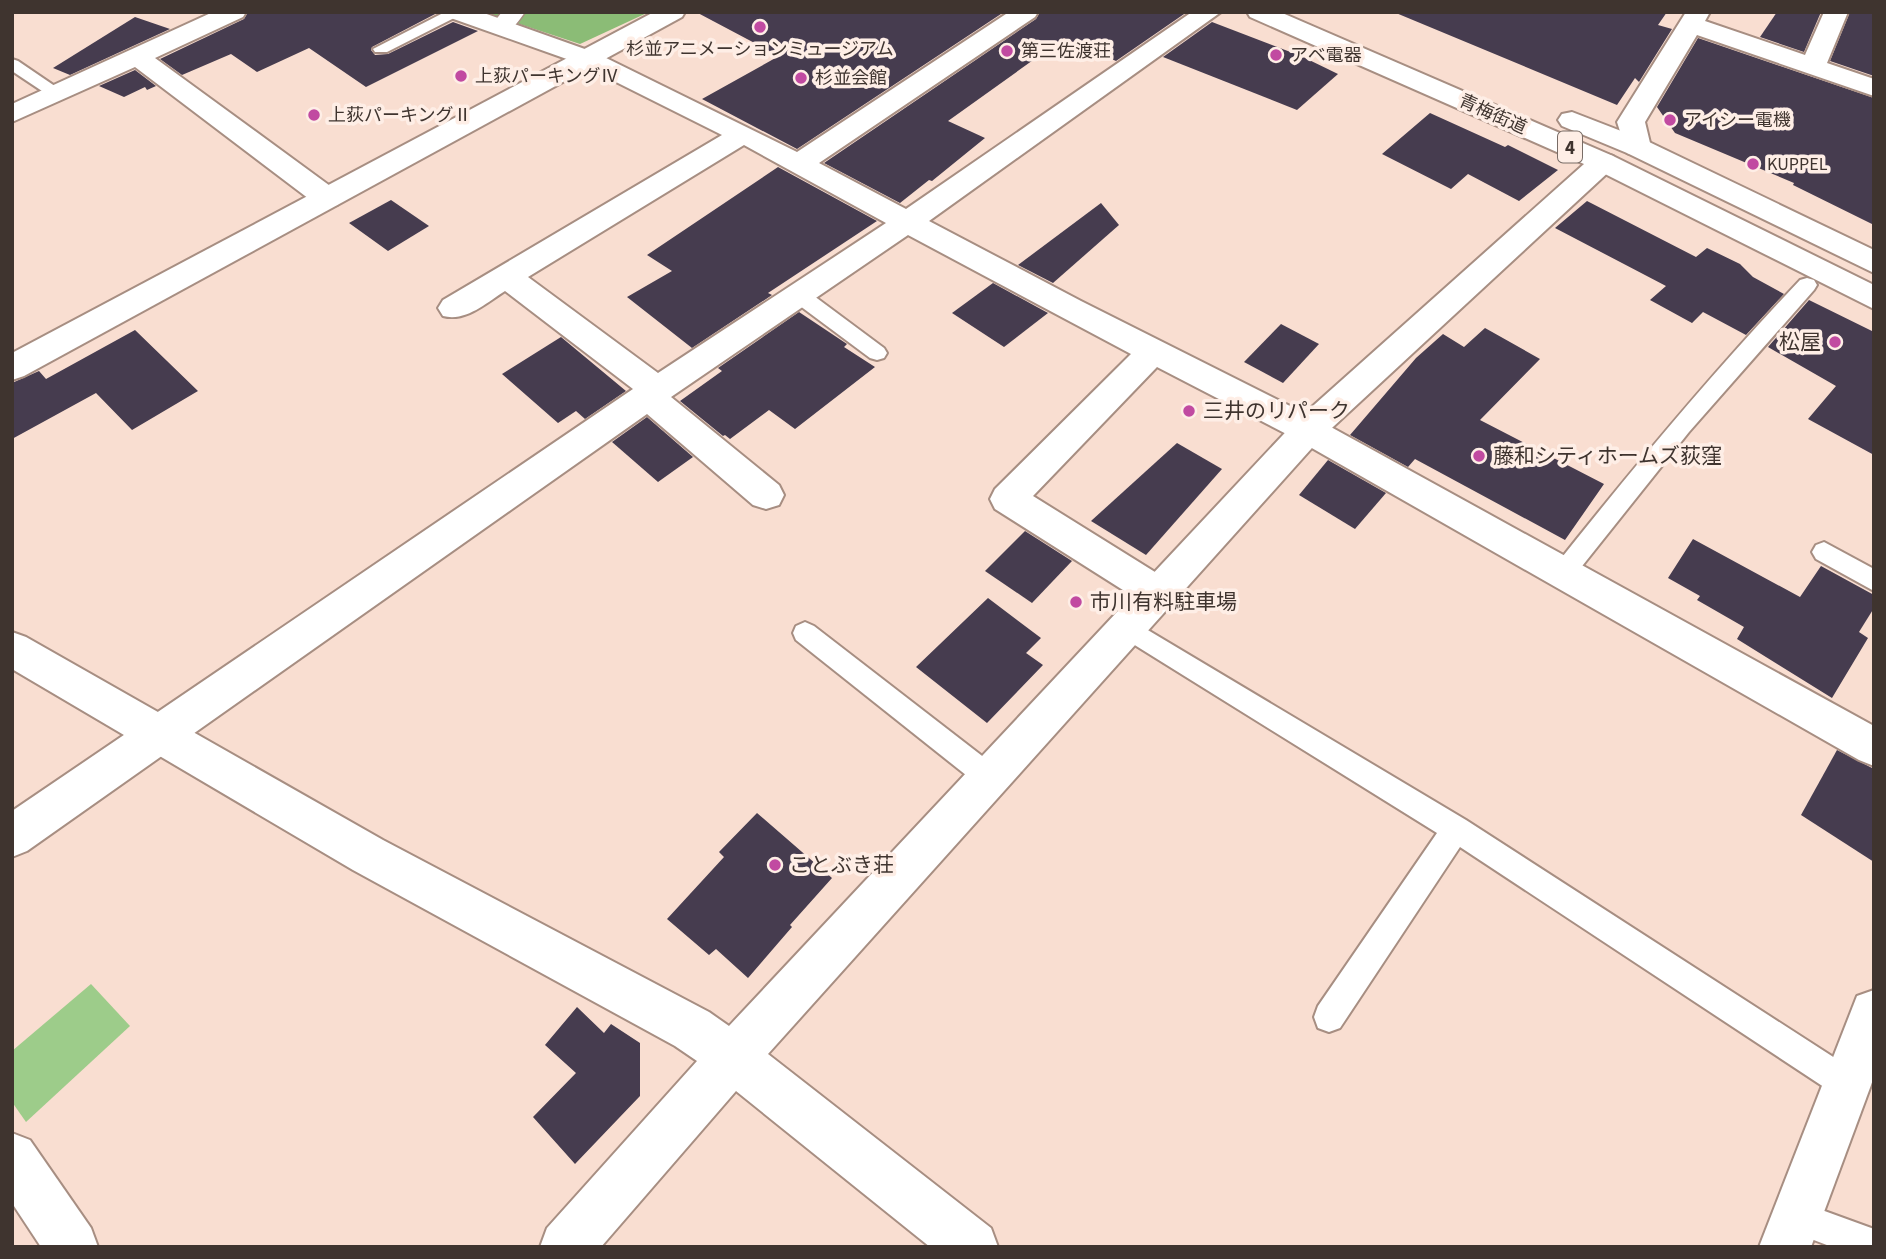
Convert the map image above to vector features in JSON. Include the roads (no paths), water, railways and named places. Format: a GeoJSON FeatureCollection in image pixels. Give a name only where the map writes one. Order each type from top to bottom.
{"type":"FeatureCollection","features":[{"type":"Feature","properties":{"kind":"street"},"geometry":{"type":"LineString","coordinates":[[12,114],[234,12]]}},
{"type":"Feature","properties":{"kind":"street"},"geometry":{"type":"LineString","coordinates":[[458,12],[507,20],[743,134],[1308,430],[1874,747]]}},
{"type":"Feature","properties":{"kind":"street"},"geometry":{"type":"LineString","coordinates":[[12,368],[673,12]]}},
{"type":"Feature","properties":{"kind":"street"},"geometry":{"type":"LineString","coordinates":[[798,164],[1026,12]]}},
{"type":"Feature","properties":{"kind":"street"},"geometry":{"type":"LineString","coordinates":[[12,836],[652,393],[908,222],[1209,12]]}},
{"type":"Feature","properties":{"kind":"street","name":"青梅街道"},"geometry":{"type":"LineString","coordinates":[[1259,12],[1870,255]]}},
{"type":"Feature","properties":{"kind":"street","name":"青梅街道"},"geometry":{"type":"LineString","coordinates":[[1315,12],[1620,155],[1735,226],[1874,298]]}},
{"type":"Feature","properties":{"kind":"street"},"geometry":{"type":"LineString","coordinates":[[1813,66],[1836,12]]}},
{"type":"Feature","properties":{"kind":"street"},"geometry":{"type":"LineString","coordinates":[[566,1247],[734,1058],[1308,430],[1620,155],[1631,122],[1694,18],[1874,88]]}},
{"type":"Feature","properties":{"kind":"street"},"geometry":{"type":"LineString","coordinates":[[138,57],[327,198]]}},
{"type":"Feature","properties":{"kind":"street"},"geometry":{"type":"LineString","coordinates":[[454,308],[743,134]]}},
{"type":"Feature","properties":{"kind":"street"},"geometry":{"type":"LineString","coordinates":[[506,276],[652,393],[766,495]]}},
{"type":"Feature","properties":{"kind":"street"},"geometry":{"type":"LineString","coordinates":[[1153,351],[1008,499],[1158,593]]}},
{"type":"Feature","properties":{"kind":"street"},"geometry":{"type":"LineString","coordinates":[[12,649],[368,855],[692,1028],[734,1058],[972,1247]]}},
{"type":"Feature","properties":{"kind":"street"},"geometry":{"type":"LineString","coordinates":[[1791,1232],[1874,1013]]}},
{"type":"Feature","properties":{"kind":"street"},"geometry":{"type":"LineString","coordinates":[[12,1158],[72,1247]]}},
{"type":"Feature","properties":{"kind":"lane"},"geometry":{"type":"LineString","coordinates":[[382,49],[458,12]]}},
{"type":"Feature","properties":{"kind":"lane"},"geometry":{"type":"LineString","coordinates":[[12,64],[57,93]]}},
{"type":"Feature","properties":{"kind":"lane"},"geometry":{"type":"LineString","coordinates":[[1563,573],[1642,473],[1752,342],[1807,285]]}},
{"type":"Feature","properties":{"kind":"lane"},"geometry":{"type":"LineString","coordinates":[[799,295],[877,353]]}},
{"type":"Feature","properties":{"kind":"lane"},"geometry":{"type":"LineString","coordinates":[[1824,552],[1874,581]]}},
{"type":"Feature","properties":{"kind":"lane"},"geometry":{"type":"LineString","coordinates":[[1126,627],[1456,829],[1847,1084]]}},
{"type":"Feature","properties":{"kind":"lane"},"geometry":{"type":"LineString","coordinates":[[805,633],[990,778]]}},
{"type":"Feature","properties":{"kind":"lane"},"geometry":{"type":"LineString","coordinates":[[1329,1017],[1456,829]]}},
{"type":"Feature","properties":{"kind":"lane"},"geometry":{"type":"LineString","coordinates":[[1791,1232],[1874,1246]]}},
{"type":"Feature","properties":{"kind":"place","name":"杉並アニメーションミュージアム"},"geometry":{"type":"Point","coordinates":[760,27]}},
{"type":"Feature","properties":{"kind":"place","name":"第三佐渡荘"},"geometry":{"type":"Point","coordinates":[1007,51]}},
{"type":"Feature","properties":{"kind":"place","name":"アベ電器"},"geometry":{"type":"Point","coordinates":[1276,55]}},
{"type":"Feature","properties":{"kind":"place","name":"上荻パーキングⅣ"},"geometry":{"type":"Point","coordinates":[461,76]}},
{"type":"Feature","properties":{"kind":"place","name":"杉並会館"},"geometry":{"type":"Point","coordinates":[801,78]}},
{"type":"Feature","properties":{"kind":"place","name":"上荻パーキングⅡ"},"geometry":{"type":"Point","coordinates":[314,115]}},
{"type":"Feature","properties":{"kind":"place","name":"アイシー電機"},"geometry":{"type":"Point","coordinates":[1670,120]}},
{"type":"Feature","properties":{"kind":"place","name":"KUPPEL"},"geometry":{"type":"Point","coordinates":[1753,164]}},
{"type":"Feature","properties":{"kind":"place","name":"松屋"},"geometry":{"type":"Point","coordinates":[1835,342]}},
{"type":"Feature","properties":{"kind":"place","name":"三井のリパーク"},"geometry":{"type":"Point","coordinates":[1189,411]}},
{"type":"Feature","properties":{"kind":"place","name":"藤和シティホームズ荻窪"},"geometry":{"type":"Point","coordinates":[1479,456]}},
{"type":"Feature","properties":{"kind":"place","name":"市川有料駐車場"},"geometry":{"type":"Point","coordinates":[1076,602]}},
{"type":"Feature","properties":{"kind":"place","name":"ことぶき荘"},"geometry":{"type":"Point","coordinates":[775,865]}}]}
